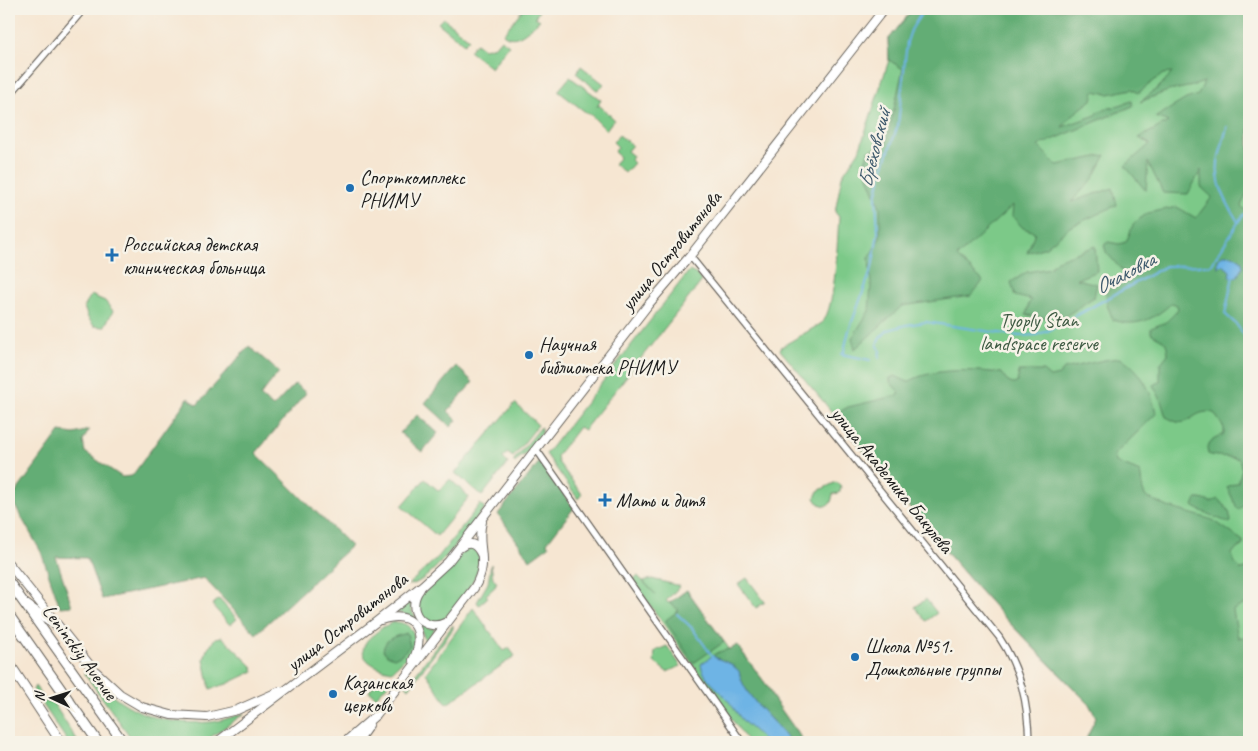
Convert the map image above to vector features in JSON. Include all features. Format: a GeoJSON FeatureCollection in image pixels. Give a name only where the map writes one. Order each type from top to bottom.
{"type":"FeatureCollection","features":[{"type":"Feature","properties":{"kind":"main road","name":"улица Островитянова"},"geometry":{"type":"LineString","coordinates":[[217,742],[423,585],[458,550],[648,305],[690,256],[884,9]]}},
{"type":"Feature","properties":{"kind":"main road","name":"улица Островитянова"},"geometry":{"type":"LineString","coordinates":[[345,742],[376,714],[474,588],[484,560],[480,536],[485,516]]}},
{"type":"Feature","properties":{"kind":"main road"},"geometry":{"type":"LineString","coordinates":[[458,550],[466,544],[475,545],[480,552],[483,566]]}},
{"type":"Feature","properties":{"kind":"main road"},"geometry":{"type":"LineString","coordinates":[[9,564],[93,669],[110,686],[134,704],[150,710],[181,716],[217,715],[237,710],[292,686]]}},
{"type":"Feature","properties":{"kind":"main road","name":"Leninskiy Avenue"},"geometry":{"type":"LineString","coordinates":[[9,582],[123,742]]}},
{"type":"Feature","properties":{"kind":"main road"},"geometry":{"type":"LineString","coordinates":[[423,585],[417,592],[414,603],[414,610],[418,617],[423,622],[432,625],[441,625],[449,621]]}},
{"type":"Feature","properties":{"kind":"main road"},"geometry":{"type":"LineString","coordinates":[[23,602],[61,629]]}},
{"type":"Feature","properties":{"kind":"main road","name":"Leninskiy Avenue"},"geometry":{"type":"LineString","coordinates":[[9,615],[98,742]]}},
{"type":"Feature","properties":{"kind":"main road"},"geometry":{"type":"LineString","coordinates":[[376,622],[398,617],[407,620],[417,629],[420,637],[419,646],[408,671]]}},
{"type":"Feature","properties":{"kind":"main road"},"geometry":{"type":"LineString","coordinates":[[9,663],[61,742]]}},
{"type":"Feature","properties":{"kind":"main road"},"geometry":{"type":"LineString","coordinates":[[358,742],[376,714]]}},
{"type":"Feature","properties":{"kind":"street"},"geometry":{"type":"LineString","coordinates":[[9,96],[84,9]]}},
{"type":"Feature","properties":{"kind":"street","name":"улица Академика Бакулева"},"geometry":{"type":"LineString","coordinates":[[690,256],[999,637],[1015,666],[1022,686],[1027,708],[1029,742]]}},
{"type":"Feature","properties":{"kind":"street"},"geometry":{"type":"LineString","coordinates":[[536,449],[742,742]]}},
{"type":"Feature","properties":{"kind":"green space"},"geometry":{"type":"Polygon","coordinates":[[[523,9],[540,9],[535,17],[540,20],[518,37],[508,37],[503,34],[523,9]]]}},
{"type":"Feature","properties":{"kind":"green space","name":"Tyoply Stan landspace reserve"},"geometry":{"type":"Polygon","coordinates":[[[913,9],[1249,9],[1249,742],[1085,742],[1096,717],[1089,704],[970,580],[780,350],[781,347],[822,323],[827,315],[835,273],[839,217],[835,212],[842,176],[859,151],[889,60],[888,40],[913,9]]]}},
{"type":"Feature","properties":{"kind":"green space"},"geometry":{"type":"Polygon","coordinates":[[[913,9],[1249,9],[1249,191],[1241,206],[1249,214],[1249,509],[1245,504],[1238,510],[1227,487],[1238,482],[1242,469],[1239,459],[1208,454],[1207,447],[1213,440],[1224,434],[1224,428],[1214,413],[1202,413],[1182,423],[1174,421],[1166,417],[1160,398],[1153,385],[1160,381],[1160,364],[1168,354],[1165,342],[1151,333],[1151,328],[1166,322],[1178,310],[1177,305],[1172,303],[1152,318],[1130,323],[1113,320],[1107,305],[1106,293],[1112,285],[1124,280],[1125,274],[1106,252],[1104,245],[1108,242],[1119,244],[1126,242],[1134,223],[1148,213],[1177,207],[1196,218],[1212,197],[1201,187],[1201,170],[1188,194],[1163,193],[1148,162],[1146,191],[1125,166],[1150,144],[1139,138],[1168,122],[1156,117],[1186,99],[1198,95],[1204,82],[1168,91],[1140,102],[1159,87],[1172,73],[1163,74],[1138,93],[1132,89],[1109,94],[1094,91],[1092,100],[1075,113],[1062,127],[1096,115],[1097,112],[1132,101],[1133,106],[1038,146],[1057,165],[1106,155],[1093,179],[1071,202],[1113,188],[1117,205],[1070,227],[1046,247],[1027,253],[1035,232],[1023,228],[1012,216],[1013,205],[957,257],[983,281],[971,296],[902,306],[855,349],[852,338],[869,311],[871,284],[869,258],[880,237],[880,207],[864,166],[868,151],[886,144],[903,69],[889,60],[888,40],[913,9]]]}},
{"type":"Feature","properties":{"kind":"green space"},"geometry":{"type":"Polygon","coordinates":[[[443,18],[469,39],[464,44],[438,23],[443,18]]]}},
{"type":"Feature","properties":{"kind":"green space"},"geometry":{"type":"Polygon","coordinates":[[[501,39],[509,45],[491,68],[469,51],[476,43],[484,49],[495,46],[501,39]]]}},
{"type":"Feature","properties":{"kind":"green space"},"geometry":{"type":"Polygon","coordinates":[[[581,66],[604,84],[598,91],[576,73],[581,66]]]}},
{"type":"Feature","properties":{"kind":"green space"},"geometry":{"type":"Polygon","coordinates":[[[570,77],[601,100],[597,107],[599,105],[614,119],[606,130],[591,115],[558,91],[570,77]]]}},
{"type":"Feature","properties":{"kind":"green space"},"geometry":{"type":"Polygon","coordinates":[[[619,135],[632,145],[627,151],[633,156],[631,160],[634,163],[625,173],[614,164],[620,157],[614,152],[618,147],[613,142],[619,135]]]}},
{"type":"Feature","properties":{"kind":"green space"},"geometry":{"type":"Polygon","coordinates":[[[1095,246],[1097,271],[1077,279],[1097,284],[1094,297],[1060,320],[1026,315],[1029,303],[1032,300],[1015,296],[1011,282],[1027,272],[1050,268],[1057,260],[1095,246]]]}},
{"type":"Feature","properties":{"kind":"green space"},"geometry":{"type":"Polygon","coordinates":[[[689,271],[696,274],[702,281],[584,430],[579,427],[557,456],[558,462],[582,494],[578,499],[546,454],[689,271]]]}},
{"type":"Feature","properties":{"kind":"green space"},"geometry":{"type":"Polygon","coordinates":[[[91,295],[105,301],[113,311],[104,327],[94,326],[88,318],[84,307],[91,295]]]}},
{"type":"Feature","properties":{"kind":"green space"},"geometry":{"type":"Polygon","coordinates":[[[249,346],[279,372],[260,396],[273,407],[295,384],[306,393],[256,453],[351,546],[256,634],[204,578],[102,599],[87,558],[56,557],[72,606],[60,607],[41,552],[11,499],[60,432],[74,434],[89,430],[83,441],[85,452],[122,477],[132,476],[188,398],[197,405],[249,346]]]}},
{"type":"Feature","properties":{"kind":"green space"},"geometry":{"type":"Polygon","coordinates":[[[1120,358],[1133,367],[1144,381],[1152,398],[1156,414],[1114,455],[1116,462],[1140,472],[1143,491],[1146,497],[1168,507],[1213,520],[1243,541],[1243,545],[1232,554],[1234,563],[1241,570],[1249,566],[1249,602],[1233,610],[1238,638],[1245,637],[1249,640],[1249,742],[1085,742],[1096,717],[1089,704],[1002,615],[954,561],[835,414],[848,407],[899,395],[899,392],[890,382],[890,378],[895,376],[908,382],[918,377],[941,372],[979,371],[1002,373],[1008,382],[1013,384],[1017,383],[1019,371],[1043,371],[1050,377],[1059,375],[1064,369],[1120,358]]]}},
{"type":"Feature","properties":{"kind":"green space"},"geometry":{"type":"Polygon","coordinates":[[[456,366],[473,382],[448,411],[457,420],[451,427],[425,403],[456,366]]]}},
{"type":"Feature","properties":{"kind":"green space"},"geometry":{"type":"Polygon","coordinates":[[[515,403],[538,425],[513,457],[507,453],[503,458],[508,463],[482,496],[455,473],[515,403]]]}},
{"type":"Feature","properties":{"kind":"green space"},"geometry":{"type":"Polygon","coordinates":[[[417,415],[438,433],[422,452],[400,433],[417,415]]]}},
{"type":"Feature","properties":{"kind":"green space"},"geometry":{"type":"Polygon","coordinates":[[[541,427],[542,433],[524,456],[522,455],[515,463],[513,461],[541,427]]]}},
{"type":"Feature","properties":{"kind":"green space"},"geometry":{"type":"Polygon","coordinates":[[[540,461],[574,508],[547,543],[549,546],[530,560],[498,514],[540,461]]]}},
{"type":"Feature","properties":{"kind":"green space"},"geometry":{"type":"Polygon","coordinates":[[[425,479],[439,491],[450,479],[469,497],[437,536],[402,506],[425,479]]]}},
{"type":"Feature","properties":{"kind":"green space"},"geometry":{"type":"Polygon","coordinates":[[[836,482],[840,485],[839,493],[833,494],[831,503],[826,506],[819,504],[815,498],[818,491],[836,482]]]}},
{"type":"Feature","properties":{"kind":"green space"},"geometry":{"type":"Polygon","coordinates":[[[1196,499],[1211,502],[1218,499],[1229,511],[1230,523],[1195,508],[1193,506],[1196,499]]]}},
{"type":"Feature","properties":{"kind":"green space"},"geometry":{"type":"Polygon","coordinates":[[[480,504],[485,508],[449,553],[426,576],[416,583],[408,585],[439,556],[480,504]]]}},
{"type":"Feature","properties":{"kind":"green space"},"geometry":{"type":"Polygon","coordinates":[[[469,548],[473,548],[478,554],[478,570],[474,579],[444,619],[431,622],[420,615],[417,603],[420,596],[445,574],[462,553],[469,548]]]}},
{"type":"Feature","properties":{"kind":"green space"},"geometry":{"type":"Polygon","coordinates":[[[491,564],[493,578],[497,583],[486,595],[488,597],[479,605],[477,602],[488,583],[491,564]]]}},
{"type":"Feature","properties":{"kind":"green space"},"geometry":{"type":"Polygon","coordinates":[[[638,576],[655,594],[643,581],[652,579],[680,586],[666,601],[669,603],[687,590],[730,650],[737,645],[768,687],[773,698],[804,742],[748,742],[632,580],[638,576]]]}},
{"type":"Feature","properties":{"kind":"green space"},"geometry":{"type":"Polygon","coordinates":[[[747,578],[765,602],[756,608],[738,584],[747,578]]]}},
{"type":"Feature","properties":{"kind":"green space"},"geometry":{"type":"Polygon","coordinates":[[[687,590],[724,642],[695,662],[693,662],[666,622],[679,610],[669,603],[687,590]]]}},
{"type":"Feature","properties":{"kind":"green space"},"geometry":{"type":"Polygon","coordinates":[[[219,599],[237,619],[230,625],[212,605],[219,599]]]}},
{"type":"Feature","properties":{"kind":"green space"},"geometry":{"type":"Polygon","coordinates":[[[926,599],[937,613],[926,621],[915,607],[926,599]]]}},
{"type":"Feature","properties":{"kind":"green space"},"geometry":{"type":"Polygon","coordinates":[[[410,601],[410,606],[417,620],[425,626],[435,629],[425,642],[416,622],[408,616],[396,612],[410,601]]]}},
{"type":"Feature","properties":{"kind":"green space"},"geometry":{"type":"Polygon","coordinates":[[[473,608],[504,651],[509,648],[515,656],[447,704],[426,673],[473,608]]]}},
{"type":"Feature","properties":{"kind":"green space"},"geometry":{"type":"Polygon","coordinates":[[[392,622],[402,623],[412,630],[414,647],[392,671],[375,666],[366,659],[363,648],[370,638],[392,622]]]}},
{"type":"Feature","properties":{"kind":"green space"},"geometry":{"type":"Polygon","coordinates":[[[453,625],[453,629],[409,688],[406,686],[453,625]]]}},
{"type":"Feature","properties":{"kind":"green space"},"geometry":{"type":"Polygon","coordinates":[[[407,633],[410,646],[402,654],[394,658],[387,655],[383,650],[386,642],[391,638],[407,633]]]}},
{"type":"Feature","properties":{"kind":"green space"},"geometry":{"type":"Polygon","coordinates":[[[222,637],[252,666],[254,671],[227,684],[210,689],[204,659],[207,649],[215,638],[222,637]]]}},
{"type":"Feature","properties":{"kind":"green space"},"geometry":{"type":"Polygon","coordinates":[[[737,645],[768,687],[773,698],[804,742],[790,742],[746,690],[738,671],[731,664],[712,656],[737,645]]]}},
{"type":"Feature","properties":{"kind":"green space"},"geometry":{"type":"Polygon","coordinates":[[[667,646],[681,666],[667,672],[654,662],[655,651],[667,646]]]}},
{"type":"Feature","properties":{"kind":"green space"},"geometry":{"type":"Polygon","coordinates":[[[87,670],[113,696],[127,705],[157,718],[192,723],[211,722],[245,713],[204,742],[134,742],[84,673],[87,670]]]}},
{"type":"Feature","properties":{"kind":"green space"},"geometry":{"type":"Polygon","coordinates":[[[381,680],[386,680],[388,684],[376,697],[369,691],[381,680]]]}},
{"type":"Feature","properties":{"kind":"green space"},"geometry":{"type":"Polygon","coordinates":[[[35,686],[47,703],[52,701],[78,742],[68,742],[33,690],[35,686]]]}},
{"type":"Feature","properties":{"kind":"water"},"geometry":{"type":"Polygon","coordinates":[[[1222,255],[1233,255],[1241,260],[1243,266],[1237,277],[1229,277],[1230,271],[1223,265],[1218,267],[1218,260],[1222,255]]]}},
{"type":"Feature","properties":{"kind":"water"},"geometry":{"type":"Polygon","coordinates":[[[712,656],[731,664],[739,671],[742,681],[753,699],[790,742],[764,742],[742,720],[729,701],[704,674],[701,664],[712,656]]]}},
{"type":"Feature","properties":{"kind":"waterway","name":"Брёховский"},"geometry":{"type":"LineString","coordinates":[[843,355],[849,330],[872,268],[878,233],[876,197],[882,171],[898,125],[907,42],[911,30],[924,9]]}},
{"type":"Feature","properties":{"kind":"waterway"},"geometry":{"type":"LineString","coordinates":[[1227,127],[1218,162],[1218,178],[1223,193],[1238,222]]}},
{"type":"Feature","properties":{"kind":"waterway","name":"Очаковка"},"geometry":{"type":"LineString","coordinates":[[879,358],[880,350],[877,344],[880,338],[888,330],[906,325],[926,322],[1019,336],[1036,335],[1050,330],[1166,266],[1211,265],[1243,215],[1249,213]]}},
{"type":"Feature","properties":{"kind":"waterway"},"geometry":{"type":"LineString","coordinates":[[1233,276],[1225,314],[1236,324],[1249,342]]}},
{"type":"Feature","properties":{"kind":"waterway","name":"Очаковка"},"geometry":{"type":"LineString","coordinates":[[841,354],[870,360]]}},
{"type":"Feature","properties":{"kind":"waterway"},"geometry":{"type":"LineString","coordinates":[[677,614],[692,628],[713,657]]}},
{"type":"Feature","properties":{"kind":"place","name":"Спорткомплекс РНИМУ"},"geometry":{"type":"Point","coordinates":[350,188]}},
{"type":"Feature","properties":{"kind":"place","name":"Российская детская клиническая больница"},"geometry":{"type":"Point","coordinates":[112,255]}},
{"type":"Feature","properties":{"kind":"place","name":"Научная библиотека РНИМУ"},"geometry":{"type":"Point","coordinates":[529,355]}},
{"type":"Feature","properties":{"kind":"place","name":"Мать и дитя"},"geometry":{"type":"Point","coordinates":[605,500]}},
{"type":"Feature","properties":{"kind":"place","name":"Школа №51. Дошкольные группы"},"geometry":{"type":"Point","coordinates":[855,657]}},
{"type":"Feature","properties":{"kind":"place","name":"Казанская церковь"},"geometry":{"type":"Point","coordinates":[333,694]}}]}
